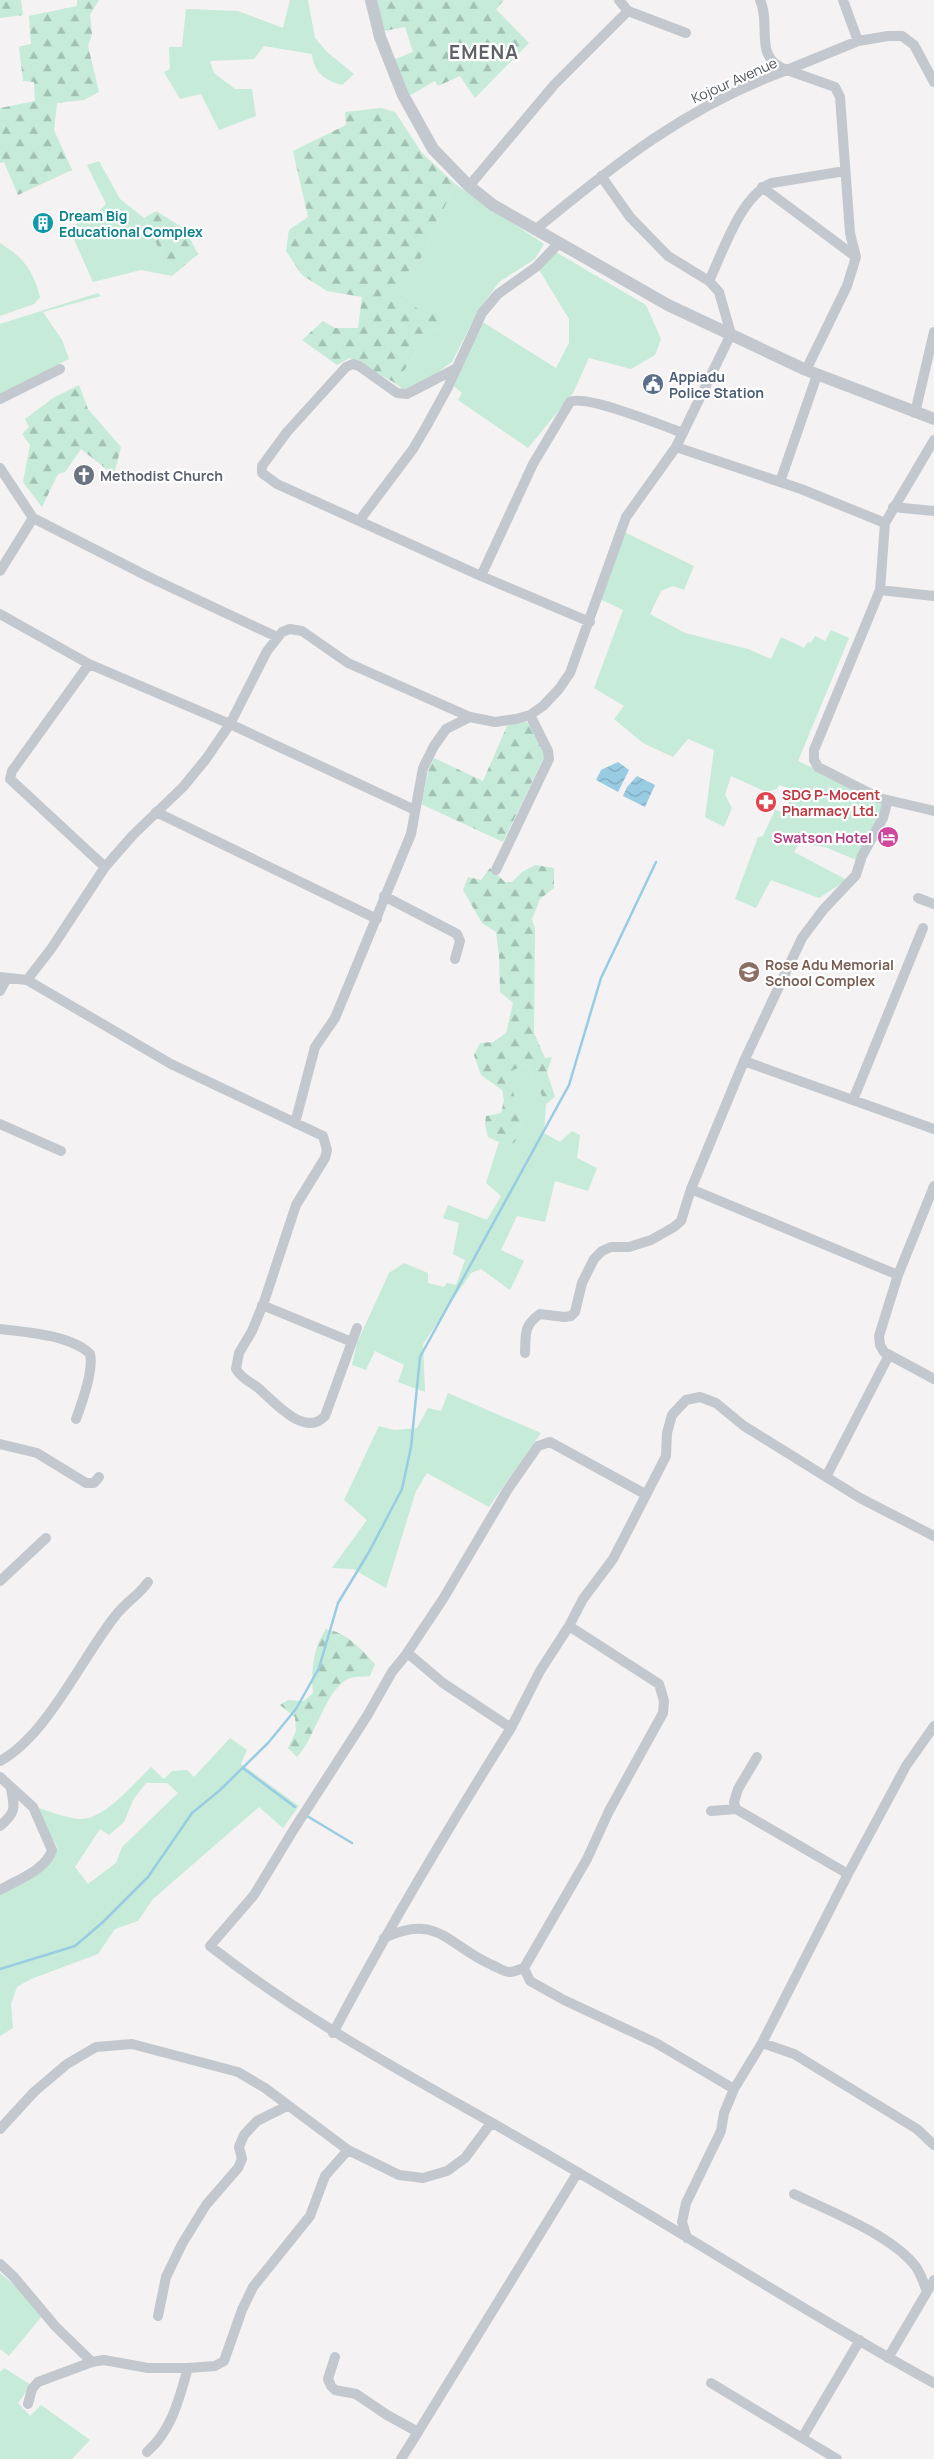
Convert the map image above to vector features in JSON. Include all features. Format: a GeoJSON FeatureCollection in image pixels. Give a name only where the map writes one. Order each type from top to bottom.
{"type":"FeatureCollection","features":[{"type":"Feature","properties":{"kind":"street"},"geometry":{"type":"LineString","coordinates":[[371,0],[380,37],[403,95],[433,149],[469,186],[493,205],[558,244],[668,305],[812,372],[934,419]]}},
{"type":"Feature","properties":{"kind":"street"},"geometry":{"type":"LineString","coordinates":[[619,0],[628,10],[686,33]]}},
{"type":"Feature","properties":{"kind":"street"},"geometry":{"type":"LineString","coordinates":[[760,0],[766,18],[764,40],[766,52],[776,66],[787,70],[858,41],[888,36],[902,36],[914,46],[934,82]]}},
{"type":"Feature","properties":{"kind":"street"},"geometry":{"type":"LineString","coordinates":[[844,0],[858,41]]}},
{"type":"Feature","properties":{"kind":"street"},"geometry":{"type":"LineString","coordinates":[[469,186],[554,85],[628,10]]}},
{"type":"Feature","properties":{"kind":"street","name":"Kojour Avenue"},"geometry":{"type":"LineString","coordinates":[[535,230],[601,176],[654,137],[712,102],[787,70],[835,87],[840,97],[850,233],[856,257],[848,286],[812,372],[780,482]]}},
{"type":"Feature","properties":{"kind":"street"},"geometry":{"type":"LineString","coordinates":[[710,281],[752,196],[762,187],[772,183],[845,172]]}},
{"type":"Feature","properties":{"kind":"street"},"geometry":{"type":"LineString","coordinates":[[27,980],[51,949],[105,867],[183,786],[206,759],[230,724],[267,651],[282,632],[290,629],[302,631],[348,663],[470,717],[495,722],[516,720],[530,715],[543,706],[565,681],[590,622],[626,517],[676,447],[731,334],[719,292],[710,281],[668,256],[630,217],[601,176]]}},
{"type":"Feature","properties":{"kind":"street"},"geometry":{"type":"LineString","coordinates":[[762,187],[856,257]]}},
{"type":"Feature","properties":{"kind":"street"},"geometry":{"type":"LineString","coordinates":[[359,521],[413,449],[457,368],[482,313],[498,294],[536,267],[558,244]]}},
{"type":"Feature","properties":{"kind":"street"},"geometry":{"type":"LineString","coordinates":[[915,413],[934,332]]}},
{"type":"Feature","properties":{"kind":"street"},"geometry":{"type":"LineString","coordinates":[[457,368],[407,394],[397,393],[359,366],[353,364],[346,367],[287,432],[262,466],[262,473],[268,480],[481,576],[590,622]]}},
{"type":"Feature","properties":{"kind":"street"},"geometry":{"type":"LineString","coordinates":[[0,399],[60,369]]}},
{"type":"Feature","properties":{"kind":"street"},"geometry":{"type":"LineString","coordinates":[[481,576],[533,464],[570,402],[579,399],[601,404],[683,433]]}},
{"type":"Feature","properties":{"kind":"street"},"geometry":{"type":"LineString","coordinates":[[934,440],[885,523],[880,590],[814,750],[814,760],[818,767],[871,794],[934,811]]}},
{"type":"Feature","properties":{"kind":"street"},"geometry":{"type":"LineString","coordinates":[[676,447],[780,482],[885,523]]}},
{"type":"Feature","properties":{"kind":"street"},"geometry":{"type":"LineString","coordinates":[[0,468],[33,518],[151,578],[277,637]]}},
{"type":"Feature","properties":{"kind":"street"},"geometry":{"type":"LineString","coordinates":[[893,507],[934,511]]}},
{"type":"Feature","properties":{"kind":"street"},"geometry":{"type":"LineString","coordinates":[[0,571],[33,518]]}},
{"type":"Feature","properties":{"kind":"street"},"geometry":{"type":"LineString","coordinates":[[880,590],[934,596]]}},
{"type":"Feature","properties":{"kind":"street"},"geometry":{"type":"LineString","coordinates":[[0,614],[89,664],[230,724],[415,810]]}},
{"type":"Feature","properties":{"kind":"street"},"geometry":{"type":"LineString","coordinates":[[89,664],[12,771],[10,779],[105,867]]}},
{"type":"Feature","properties":{"kind":"street"},"geometry":{"type":"LineString","coordinates":[[496,870],[549,759],[548,751],[530,715]]}},
{"type":"Feature","properties":{"kind":"street"},"geometry":{"type":"LineString","coordinates":[[295,1123],[315,1047],[335,1018],[347,985],[362,955],[384,896],[411,834],[423,768],[434,746],[446,729],[470,717]]}},
{"type":"Feature","properties":{"kind":"street"},"geometry":{"type":"LineString","coordinates":[[525,1353],[527,1325],[530,1320],[540,1314],[571,1316],[575,1312],[582,1283],[594,1259],[602,1250],[611,1247],[629,1247],[651,1240],[674,1228],[681,1221],[691,1189],[744,1060],[802,938],[823,910],[856,875],[862,856],[886,810],[888,800]]}},
{"type":"Feature","properties":{"kind":"street"},"geometry":{"type":"LineString","coordinates":[[156,812],[377,918]]}},
{"type":"Feature","properties":{"kind":"street"},"geometry":{"type":"LineString","coordinates":[[384,896],[457,934],[460,941],[455,959]]}},
{"type":"Feature","properties":{"kind":"street"},"geometry":{"type":"LineString","coordinates":[[918,898],[934,904]]}},
{"type":"Feature","properties":{"kind":"street"},"geometry":{"type":"LineString","coordinates":[[853,1100],[923,928]]}},
{"type":"Feature","properties":{"kind":"street"},"geometry":{"type":"LineString","coordinates":[[0,991],[4,977],[27,980],[171,1064],[322,1136],[328,1150],[296,1205],[252,1331],[239,1353],[236,1369],[242,1378],[258,1388],[278,1407],[304,1422],[314,1423],[326,1416],[357,1328]]}},
{"type":"Feature","properties":{"kind":"street"},"geometry":{"type":"LineString","coordinates":[[744,1060],[934,1129]]}},
{"type":"Feature","properties":{"kind":"street"},"geometry":{"type":"LineString","coordinates":[[0,1124],[61,1151]]}},
{"type":"Feature","properties":{"kind":"street"},"geometry":{"type":"LineString","coordinates":[[934,1186],[898,1275],[879,1336],[880,1345],[889,1355],[934,1379]]}},
{"type":"Feature","properties":{"kind":"street"},"geometry":{"type":"LineString","coordinates":[[691,1189],[898,1275]]}},
{"type":"Feature","properties":{"kind":"street"},"geometry":{"type":"LineString","coordinates":[[262,1305],[352,1342]]}},
{"type":"Feature","properties":{"kind":"street"},"geometry":{"type":"LineString","coordinates":[[0,1329],[61,1340],[81,1347],[90,1354],[91,1359],[86,1385],[76,1419]]}},
{"type":"Feature","properties":{"kind":"street"},"geometry":{"type":"LineString","coordinates":[[826,1477],[889,1355]]}},
{"type":"Feature","properties":{"kind":"street"},"geometry":{"type":"LineString","coordinates":[[333,2033],[384,1938],[436,1848],[511,1728],[540,1671],[569,1626],[583,1599],[612,1559],[666,1456],[667,1433],[672,1415],[686,1400],[700,1397],[716,1402],[744,1426],[860,1498],[934,1536]]}},
{"type":"Feature","properties":{"kind":"street"},"geometry":{"type":"LineString","coordinates":[[645,1494],[550,1442],[538,1446],[508,1489],[443,1599],[392,1672],[254,1895],[210,1946],[246,1974],[333,2033],[578,2172],[803,2309],[934,2383]]}},
{"type":"Feature","properties":{"kind":"street"},"geometry":{"type":"LineString","coordinates":[[0,1444],[37,1453],[86,1483],[94,1483],[99,1477]]}},
{"type":"Feature","properties":{"kind":"street"},"geometry":{"type":"LineString","coordinates":[[0,1581],[46,1538]]}},
{"type":"Feature","properties":{"kind":"street"},"geometry":{"type":"LineString","coordinates":[[0,1761],[10,1756],[29,1738],[66,1690],[78,1669],[117,1613],[141,1593],[148,1582]]}},
{"type":"Feature","properties":{"kind":"street"},"geometry":{"type":"LineString","coordinates":[[384,1938],[401,1930],[428,1930],[443,1934],[481,1960],[508,1972],[524,1968],[587,1859],[609,1811],[663,1713],[664,1701],[659,1684],[569,1626]]}},
{"type":"Feature","properties":{"kind":"street"},"geometry":{"type":"LineString","coordinates":[[405,1656],[410,1655],[444,1683],[511,1728]]}},
{"type":"Feature","properties":{"kind":"street"},"geometry":{"type":"LineString","coordinates":[[687,2238],[682,2222],[686,2203],[721,2131],[724,2113],[734,2089],[762,2043],[848,1874],[906,1766],[934,1726]]}},
{"type":"Feature","properties":{"kind":"street"},"geometry":{"type":"LineString","coordinates":[[736,1810],[734,1802],[738,1788],[757,1757]]}},
{"type":"Feature","properties":{"kind":"street"},"geometry":{"type":"LineString","coordinates":[[0,1777],[33,1807],[52,1850],[50,1856],[39,1868],[0,1890]]}},
{"type":"Feature","properties":{"kind":"street"},"geometry":{"type":"LineString","coordinates":[[0,1826],[12,1816],[14,1805],[11,1789]]}},
{"type":"Feature","properties":{"kind":"street"},"geometry":{"type":"LineString","coordinates":[[710,1811],[736,1810],[848,1874]]}},
{"type":"Feature","properties":{"kind":"street"},"geometry":{"type":"LineString","coordinates":[[524,1968],[530,1981],[564,2000],[656,2043],[734,2089]]}},
{"type":"Feature","properties":{"kind":"street"},"geometry":{"type":"LineString","coordinates":[[762,2043],[794,2054],[916,2130],[934,2145]]}},
{"type":"Feature","properties":{"kind":"street"},"geometry":{"type":"LineString","coordinates":[[0,2129],[34,2092],[67,2064],[96,2047],[132,2044],[238,2072],[264,2088],[348,2150],[399,2175],[423,2178],[447,2171],[465,2158],[491,2123]]}},
{"type":"Feature","properties":{"kind":"street"},"geometry":{"type":"LineString","coordinates":[[158,2316],[166,2277],[182,2244],[206,2205],[238,2168],[242,2160],[239,2146],[244,2135],[258,2121],[287,2106]]}},
{"type":"Feature","properties":{"kind":"street"},"geometry":{"type":"LineString","coordinates":[[28,2404],[32,2389],[38,2382],[92,2362],[104,2360],[148,2368],[188,2368],[215,2366],[224,2361],[242,2310],[253,2287],[310,2216],[325,2176],[348,2150]]}},
{"type":"Feature","properties":{"kind":"street"},"geometry":{"type":"LineString","coordinates":[[401,2459],[578,2172]]}},
{"type":"Feature","properties":{"kind":"street"},"geometry":{"type":"LineString","coordinates":[[794,2194],[866,2229],[897,2249],[915,2266],[927,2292]]}},
{"type":"Feature","properties":{"kind":"street"},"geometry":{"type":"LineString","coordinates":[[0,2264],[14,2277],[56,2327],[92,2362]]}},
{"type":"Feature","properties":{"kind":"street"},"geometry":{"type":"LineString","coordinates":[[888,2358],[934,2280]]}},
{"type":"Feature","properties":{"kind":"street"},"geometry":{"type":"LineString","coordinates":[[802,2438],[860,2340]]}},
{"type":"Feature","properties":{"kind":"street"},"geometry":{"type":"LineString","coordinates":[[336,2357],[328,2379],[330,2386],[335,2390],[356,2394],[387,2415],[418,2432]]}},
{"type":"Feature","properties":{"kind":"street"},"geometry":{"type":"LineString","coordinates":[[147,2452],[158,2443],[170,2422],[188,2368]]}},
{"type":"Feature","properties":{"kind":"street"},"geometry":{"type":"LineString","coordinates":[[711,2383],[838,2459]]}},
{"type":"Feature","properties":{"kind":"green space"},"geometry":{"type":"Polygon","coordinates":[[[0,0],[21,0],[23,15],[0,18],[0,0]]]}},
{"type":"Feature","properties":{"kind":"green space"},"geometry":{"type":"Polygon","coordinates":[[[77,0],[99,0],[90,15],[92,34],[88,46],[99,92],[84,100],[57,103],[54,130],[72,170],[18,195],[4,162],[0,163],[0,108],[35,101],[34,82],[23,81],[19,47],[31,44],[29,16],[77,6],[77,0]]]}},
{"type":"Feature","properties":{"kind":"green space"},"geometry":{"type":"Polygon","coordinates":[[[290,0],[308,0],[315,38],[327,52],[354,74],[342,85],[330,81],[321,75],[315,66],[312,54],[264,46],[254,59],[210,61],[214,73],[235,89],[252,89],[256,116],[219,130],[201,94],[180,99],[164,72],[170,69],[169,47],[182,47],[186,9],[238,11],[283,28],[290,0]]]}},
{"type":"Feature","properties":{"kind":"green space"},"geometry":{"type":"Polygon","coordinates":[[[377,0],[504,0],[496,9],[529,43],[475,98],[460,76],[438,86],[435,81],[409,96],[393,60],[413,52],[405,27],[384,31],[377,0]]]}},
{"type":"Feature","properties":{"kind":"green space"},"geometry":{"type":"Polygon","coordinates":[[[381,108],[395,112],[422,153],[455,184],[421,258],[394,290],[419,310],[442,317],[439,328],[412,338],[416,354],[395,383],[350,358],[337,365],[302,340],[323,321],[335,328],[358,328],[362,297],[327,291],[302,275],[286,251],[289,230],[308,217],[293,151],[346,125],[345,112],[381,108]]]}},
{"type":"Feature","properties":{"kind":"green space"},"geometry":{"type":"Polygon","coordinates":[[[99,161],[120,199],[144,218],[172,276],[141,270],[93,282],[69,228],[97,213],[106,204],[87,165],[99,161]]]}},
{"type":"Feature","properties":{"kind":"green space"},"geometry":{"type":"Polygon","coordinates":[[[455,184],[544,244],[535,259],[499,282],[478,311],[452,362],[419,386],[403,389],[395,383],[416,354],[412,338],[439,328],[394,290],[421,258],[455,184]]]}},
{"type":"Feature","properties":{"kind":"green space"},"geometry":{"type":"Polygon","coordinates":[[[156,211],[185,229],[198,254],[172,276],[144,218],[156,211]]]}},
{"type":"Feature","properties":{"kind":"green space"},"geometry":{"type":"Polygon","coordinates":[[[0,243],[26,265],[34,279],[40,297],[34,304],[0,316],[0,243]]]}},
{"type":"Feature","properties":{"kind":"green space"},"geometry":{"type":"Polygon","coordinates":[[[554,251],[646,305],[661,339],[655,355],[631,369],[589,358],[573,393],[528,448],[458,400],[462,393],[454,386],[481,321],[556,368],[569,343],[569,319],[538,268],[554,251]]]}},
{"type":"Feature","properties":{"kind":"green space"},"geometry":{"type":"Polygon","coordinates":[[[98,293],[101,296],[43,312],[62,340],[69,359],[0,394],[0,324],[98,293]]]}},
{"type":"Feature","properties":{"kind":"green space"},"geometry":{"type":"Polygon","coordinates":[[[79,385],[88,409],[121,447],[114,475],[81,449],[65,472],[58,474],[42,507],[23,482],[30,445],[22,434],[29,427],[25,419],[53,398],[79,385]]]}},
{"type":"Feature","properties":{"kind":"green space"},"geometry":{"type":"Polygon","coordinates":[[[624,532],[694,566],[684,590],[673,586],[661,591],[650,614],[685,633],[748,649],[771,659],[781,637],[804,648],[808,642],[811,643],[815,636],[825,641],[831,630],[849,638],[798,761],[884,802],[882,816],[856,860],[825,847],[799,843],[794,852],[847,880],[819,898],[771,880],[756,908],[735,899],[758,837],[763,836],[775,810],[784,812],[795,790],[779,785],[777,789],[766,792],[731,776],[725,795],[732,808],[724,827],[705,817],[714,750],[688,739],[673,757],[643,743],[614,719],[624,706],[594,688],[623,610],[600,599],[624,532]]]}},
{"type":"Feature","properties":{"kind":"green space"},"geometry":{"type":"Polygon","coordinates":[[[521,721],[529,723],[545,755],[503,842],[421,804],[429,768],[434,758],[483,781],[507,726],[521,721]]]}},
{"type":"Feature","properties":{"kind":"green space"},"geometry":{"type":"Polygon","coordinates":[[[535,865],[554,868],[554,888],[540,899],[532,919],[535,929],[534,1033],[545,1058],[552,1057],[547,1072],[555,1097],[546,1104],[526,1063],[508,1073],[523,1129],[514,1143],[505,1145],[488,1137],[485,1124],[486,1116],[501,1113],[504,1100],[502,1090],[481,1075],[474,1055],[480,1043],[493,1042],[506,1033],[513,1003],[500,992],[496,932],[482,923],[463,890],[468,877],[481,880],[490,868],[505,882],[512,882],[522,872],[535,865]]]}},
{"type":"Feature","properties":{"kind":"green space"},"geometry":{"type":"Polygon","coordinates":[[[526,1063],[546,1104],[544,1133],[560,1142],[572,1131],[580,1135],[577,1158],[597,1168],[588,1191],[555,1181],[545,1222],[517,1216],[501,1250],[524,1261],[510,1290],[481,1269],[471,1273],[423,1344],[425,1392],[398,1382],[404,1365],[375,1351],[366,1370],[352,1365],[357,1343],[389,1273],[404,1263],[428,1273],[428,1283],[444,1287],[447,1283],[456,1285],[465,1260],[453,1254],[459,1223],[443,1218],[448,1205],[487,1220],[501,1196],[486,1183],[499,1142],[505,1145],[523,1129],[507,1073],[526,1063]]]}},
{"type":"Feature","properties":{"kind":"green space"},"geometry":{"type":"Polygon","coordinates":[[[448,1393],[541,1433],[489,1507],[427,1473],[416,1491],[386,1588],[353,1569],[332,1568],[367,1520],[344,1500],[379,1426],[394,1430],[417,1428],[428,1408],[441,1411],[448,1393]]]}},
{"type":"Feature","properties":{"kind":"green space"},"geometry":{"type":"Polygon","coordinates":[[[326,1629],[347,1638],[375,1664],[370,1676],[350,1678],[341,1683],[327,1702],[304,1749],[297,1757],[288,1748],[296,1731],[295,1717],[280,1705],[288,1700],[304,1701],[313,1693],[312,1676],[314,1660],[318,1644],[326,1629]]]}},
{"type":"Feature","properties":{"kind":"green space"},"geometry":{"type":"Polygon","coordinates":[[[230,1738],[247,1750],[241,1764],[299,1806],[283,1828],[259,1807],[153,1899],[138,1921],[115,1929],[98,1954],[31,1979],[17,1987],[11,2004],[13,2028],[0,2036],[0,1895],[53,1856],[57,1847],[36,1810],[39,1808],[76,1819],[90,1817],[100,1813],[119,1799],[151,1767],[164,1779],[172,1771],[187,1770],[194,1777],[230,1738]],[[146,1783],[133,1800],[124,1822],[109,1835],[100,1829],[75,1867],[88,1884],[116,1863],[122,1847],[178,1793],[167,1783],[146,1783]]]}},
{"type":"Feature","properties":{"kind":"green space"},"geometry":{"type":"Polygon","coordinates":[[[0,2273],[17,2287],[42,2316],[9,2356],[0,2349],[0,2273]]]}},
{"type":"Feature","properties":{"kind":"green space"},"geometry":{"type":"Polygon","coordinates":[[[4,2368],[31,2385],[18,2403],[30,2416],[41,2405],[90,2440],[72,2459],[0,2459],[0,2372],[4,2368]]]}},
{"type":"Feature","properties":{"kind":"water"},"geometry":{"type":"Polygon","coordinates":[[[618,762],[629,770],[618,792],[596,780],[601,770],[618,762]]]}},
{"type":"Feature","properties":{"kind":"water"},"geometry":{"type":"Polygon","coordinates":[[[637,776],[655,785],[645,807],[623,796],[627,787],[637,776]]]}},
{"type":"Feature","properties":{"kind":"waterway"},"geometry":{"type":"LineString","coordinates":[[0,1969],[75,1946],[103,1922],[148,1877],[192,1813],[219,1791],[268,1743],[296,1709],[319,1668],[338,1603],[369,1552],[402,1489],[411,1447],[420,1357],[569,1085],[601,978],[656,862]]}},
{"type":"Feature","properties":{"kind":"waterway"},"geometry":{"type":"LineString","coordinates":[[243,1768],[295,1807]]}},
{"type":"Feature","properties":{"kind":"waterway"},"geometry":{"type":"LineString","coordinates":[[307,1816],[352,1843]]}},
{"type":"Feature","properties":{"kind":"place","name":"Dream Big Educational Complex"},"geometry":{"type":"Point","coordinates":[43,223]}},
{"type":"Feature","properties":{"kind":"place","name":"Appiadu Police Station"},"geometry":{"type":"Point","coordinates":[653,384]}},
{"type":"Feature","properties":{"kind":"place","name":"Methodist Church"},"geometry":{"type":"Point","coordinates":[84,475]}},
{"type":"Feature","properties":{"kind":"place","name":"SDG P-Mocent Pharmacy Ltd."},"geometry":{"type":"Point","coordinates":[766,802]}},
{"type":"Feature","properties":{"kind":"place","name":"Swatson Hotel"},"geometry":{"type":"Point","coordinates":[888,837]}},
{"type":"Feature","properties":{"kind":"place","name":"Rose Adu Memorial School Complex"},"geometry":{"type":"Point","coordinates":[749,972]}},
{"type":"Feature","properties":{"kind":"district","name":"EMENA"},"geometry":{"type":"Point","coordinates":[484,52]}}]}
